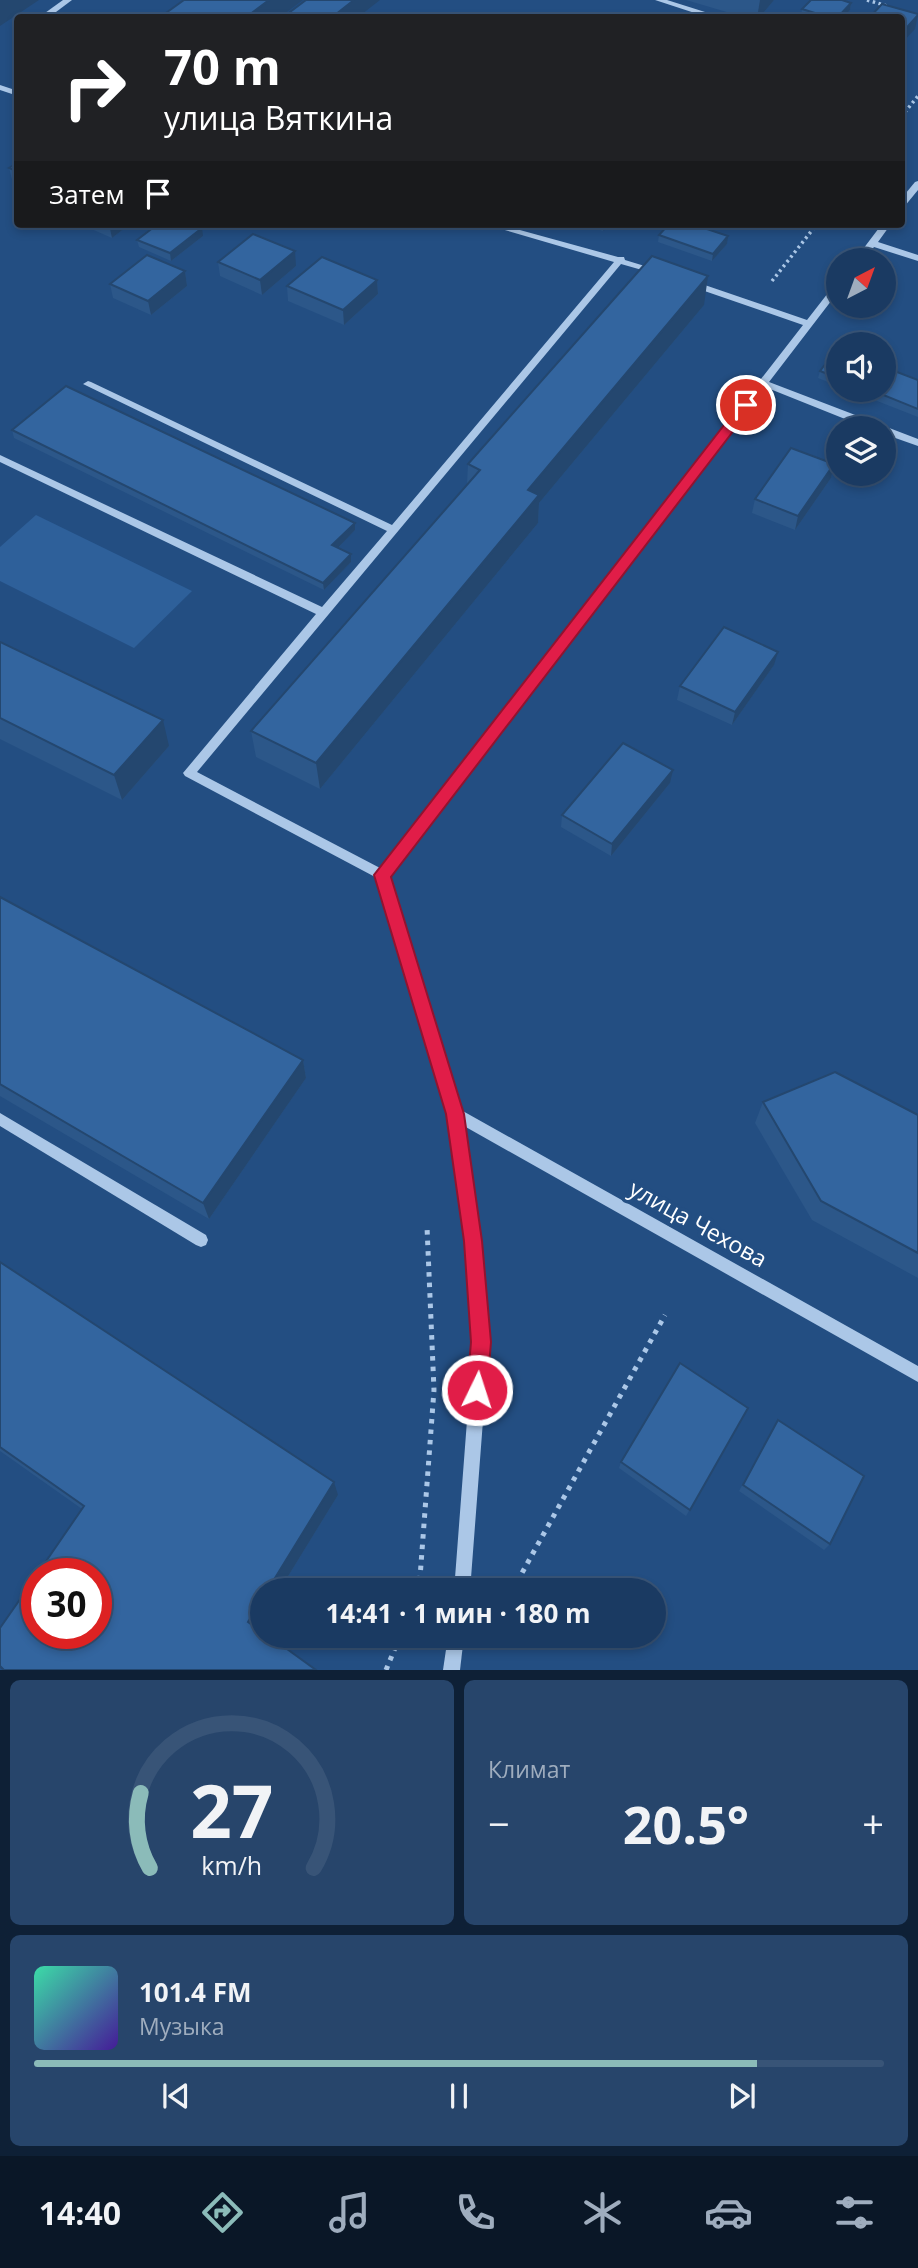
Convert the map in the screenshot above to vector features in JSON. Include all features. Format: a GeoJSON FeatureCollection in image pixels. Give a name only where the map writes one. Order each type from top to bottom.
{"type":"FeatureCollection","features":[{"type":"Feature","properties":{"kind":"street"},"geometry":{"type":"LineString","coordinates":[[48,14],[68,0]]}},
{"type":"Feature","properties":{"kind":"street"},"geometry":{"type":"LineString","coordinates":[[659,0],[706,14]]}},
{"type":"Feature","properties":{"kind":"street"},"geometry":{"type":"LineString","coordinates":[[905,200],[918,184]]}},
{"type":"Feature","properties":{"kind":"street"},"geometry":{"type":"LineString","coordinates":[[503,228],[621,259],[660,273]]}},
{"type":"Feature","properties":{"kind":"street"},"geometry":{"type":"LineString","coordinates":[[868,248],[884,228]]}},
{"type":"Feature","properties":{"kind":"street"},"geometry":{"type":"LineString","coordinates":[[872,243],[918,258]]}},
{"type":"Feature","properties":{"kind":"street"},"geometry":{"type":"LineString","coordinates":[[463,1578],[481,1342],[473,1241],[455,1114],[382,875],[189,773],[621,259]]}},
{"type":"Feature","properties":{"kind":"street"},"geometry":{"type":"LineString","coordinates":[[687,282],[809,324]]}},
{"type":"Feature","properties":{"kind":"street"},"geometry":{"type":"LineString","coordinates":[[382,875],[826,302]]}},
{"type":"Feature","properties":{"kind":"street"},"geometry":{"type":"LineString","coordinates":[[763,383],[848,416]]}},
{"type":"Feature","properties":{"kind":"street"},"geometry":{"type":"LineString","coordinates":[[89,384],[394,530]]}},
{"type":"Feature","properties":{"kind":"street"},"geometry":{"type":"LineString","coordinates":[[896,434],[918,443]]}},
{"type":"Feature","properties":{"kind":"street"},"geometry":{"type":"LineString","coordinates":[[0,458],[324,613]]}},
{"type":"Feature","properties":{"kind":"street","name":"улица Чехова"},"geometry":{"type":"LineString","coordinates":[[455,1114],[918,1374]]}},
{"type":"Feature","properties":{"kind":"street"},"geometry":{"type":"LineString","coordinates":[[0,1119],[201,1240]]}},
{"type":"Feature","properties":{"kind":"street"},"geometry":{"type":"LineString","coordinates":[[451,1670],[454,1648]]}},
{"type":"Feature","properties":{"kind":"path"},"geometry":{"type":"LineString","coordinates":[[867,0],[893,7]]}},
{"type":"Feature","properties":{"kind":"path"},"geometry":{"type":"LineString","coordinates":[[905,112],[918,96]]}},
{"type":"Feature","properties":{"kind":"path"},"geometry":{"type":"LineString","coordinates":[[753,305],[814,228]]}},
{"type":"Feature","properties":{"kind":"path"},"geometry":{"type":"LineString","coordinates":[[420,1578],[434,1390],[426,1227]]}},
{"type":"Feature","properties":{"kind":"path"},"geometry":{"type":"LineString","coordinates":[[519,1578],[665,1315]]}},
{"type":"Feature","properties":{"kind":"path"},"geometry":{"type":"LineString","coordinates":[[386,1670],[395,1648]]}},
{"type":"Feature","properties":{"kind":"shaded area"},"geometry":{"type":"Polygon","coordinates":[[[36,515],[192,591],[134,648],[0,581],[0,547],[36,515]]]}},
{"type":"Feature","properties":{"kind":"building"},"geometry":{"type":"Polygon","coordinates":[[[184,0],[269,0],[250,14],[165,14],[184,0]]]}},
{"type":"Feature","properties":{"kind":"building"},"geometry":{"type":"Polygon","coordinates":[[[306,0],[354,0],[336,14],[287,14],[306,0]]]}},
{"type":"Feature","properties":{"kind":"building"},"geometry":{"type":"Polygon","coordinates":[[[811,0],[842,0],[851,3],[841,14],[818,14],[802,9],[811,0]]]}},
{"type":"Feature","properties":{"kind":"building"},"geometry":{"type":"Polygon","coordinates":[[[882,4],[918,15],[905,30],[905,14],[873,14],[882,4]]]}},
{"type":"Feature","properties":{"kind":"building"},"geometry":{"type":"Polygon","coordinates":[[[153,228],[202,228],[170,253],[137,240],[153,228]]]}},
{"type":"Feature","properties":{"kind":"building"},"geometry":{"type":"Polygon","coordinates":[[[665,228],[704,228],[728,236],[713,254],[659,235],[665,228]]]}},
{"type":"Feature","properties":{"kind":"building"},"geometry":{"type":"Polygon","coordinates":[[[253,234],[295,251],[260,280],[218,262],[253,234]]]}},
{"type":"Feature","properties":{"kind":"building"},"geometry":{"type":"Polygon","coordinates":[[[147,255],[185,271],[148,301],[110,284],[147,255]]]}},
{"type":"Feature","properties":{"kind":"building"},"geometry":{"type":"Polygon","coordinates":[[[652,256],[708,276],[528,490],[539,495],[316,763],[251,731],[480,470],[468,464],[652,256]]]}},
{"type":"Feature","properties":{"kind":"building"},"geometry":{"type":"Polygon","coordinates":[[[322,257],[377,280],[343,310],[287,286],[322,257]]]}},
{"type":"Feature","properties":{"kind":"building"},"geometry":{"type":"Polygon","coordinates":[[[896,372],[918,380],[918,409],[896,400],[896,372]]]}},
{"type":"Feature","properties":{"kind":"building"},"geometry":{"type":"Polygon","coordinates":[[[66,386],[355,523],[332,545],[351,554],[323,583],[12,430],[66,386]]]}},
{"type":"Feature","properties":{"kind":"building"},"geometry":{"type":"Polygon","coordinates":[[[791,448],[826,461],[826,476],[798,516],[755,499],[791,448]]]}},
{"type":"Feature","properties":{"kind":"building"},"geometry":{"type":"Polygon","coordinates":[[[724,627],[778,652],[735,712],[680,686],[724,627]]]}},
{"type":"Feature","properties":{"kind":"building"},"geometry":{"type":"Polygon","coordinates":[[[0,642],[163,720],[114,775],[0,718],[0,642]]]}},
{"type":"Feature","properties":{"kind":"building"},"geometry":{"type":"Polygon","coordinates":[[[623,743],[673,770],[612,844],[562,815],[623,743]]]}},
{"type":"Feature","properties":{"kind":"building"},"geometry":{"type":"Polygon","coordinates":[[[0,897],[303,1060],[203,1203],[0,1084],[0,897]]]}},
{"type":"Feature","properties":{"kind":"building"},"geometry":{"type":"Polygon","coordinates":[[[835,1072],[918,1115],[918,1253],[821,1201],[763,1102],[835,1072]]]}},
{"type":"Feature","properties":{"kind":"building"},"geometry":{"type":"Polygon","coordinates":[[[0,1262],[334,1482],[275,1578],[250,1578],[250,1648],[286,1648],[316,1670],[4,1670],[0,1666],[0,1628],[21,1598],[21,1649],[112,1649],[112,1558],[48,1558],[84,1506],[0,1447],[0,1262]]]}},
{"type":"Feature","properties":{"kind":"building"},"geometry":{"type":"Polygon","coordinates":[[[680,1363],[748,1408],[690,1510],[621,1462],[680,1363]]]}},
{"type":"Feature","properties":{"kind":"building"},"geometry":{"type":"Polygon","coordinates":[[[778,1420],[864,1476],[830,1544],[743,1485],[778,1420]]]}},
{"type":"Feature","properties":{"kind":"route"},"geometry":{"type":"LineString","coordinates":[[477,1390],[481,1342],[473,1241],[455,1114],[382,875],[746,405]]}}]}
